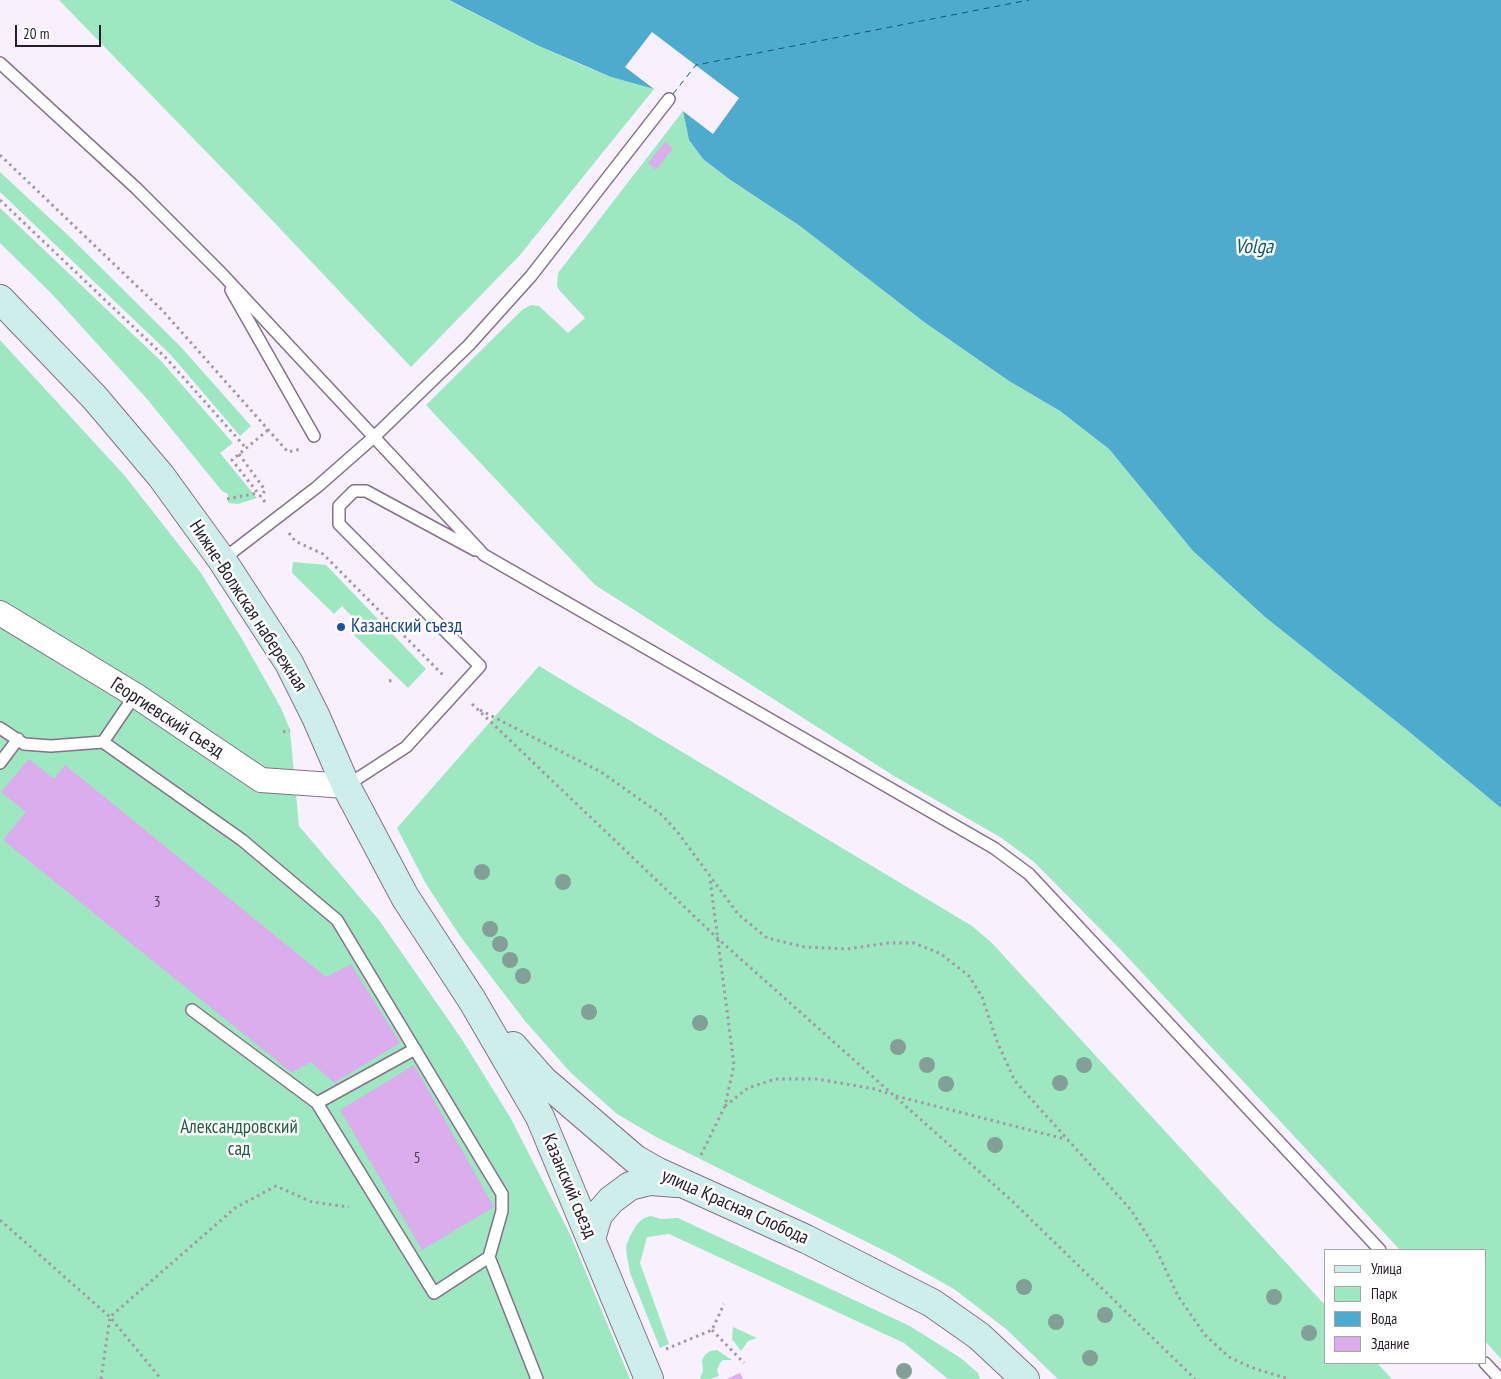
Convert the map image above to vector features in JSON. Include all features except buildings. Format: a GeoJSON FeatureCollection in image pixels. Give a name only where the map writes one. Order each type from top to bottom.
{"type":"FeatureCollection","features":[{"type":"Feature","properties":{"kind":"main road","name":"Нижне-Волжская набережная"},"geometry":{"type":"LineString","coordinates":[[0,299],[94,398],[161,476],[222,560],[289,663],[316,717],[346,786],[405,897],[472,1000]]}},
{"type":"Feature","properties":{"kind":"main road","name":"улица Красная Слобода"},"geometry":{"type":"LineString","coordinates":[[472,1000],[543,1080],[635,1159],[686,1185],[806,1239],[932,1303],[979,1336],[1025,1379]]}},
{"type":"Feature","properties":{"kind":"main road","name":"Казанский съезд"},"geometry":{"type":"LineString","coordinates":[[472,1000],[540,1117],[649,1379]]}},
{"type":"Feature","properties":{"kind":"main road"},"geometry":{"type":"LineString","coordinates":[[591,1239],[598,1215],[611,1200],[630,1186],[663,1181],[686,1185]]}},
{"type":"Feature","properties":{"kind":"street","name":"Георгиевский съезд"},"geometry":{"type":"LineString","coordinates":[[0,613],[135,695],[261,780],[346,786]]}},
{"type":"Feature","properties":{"kind":"lane"},"geometry":{"type":"LineString","coordinates":[[0,63],[136,188],[222,274],[484,555]]}},
{"type":"Feature","properties":{"kind":"lane"},"geometry":{"type":"LineString","coordinates":[[222,560],[317,487],[374,436],[469,345],[531,276],[669,99]]}},
{"type":"Feature","properties":{"kind":"lane"},"geometry":{"type":"LineString","coordinates":[[222,274],[314,436]]}},
{"type":"Feature","properties":{"kind":"lane"},"geometry":{"type":"LineString","coordinates":[[346,786],[406,746],[480,666],[339,524],[339,506],[354,491],[366,491],[484,555],[994,848],[1029,874],[1379,1249]]}},
{"type":"Feature","properties":{"kind":"lane"},"geometry":{"type":"LineString","coordinates":[[104,742],[135,695]]}},
{"type":"Feature","properties":{"kind":"lane"},"geometry":{"type":"LineString","coordinates":[[0,728],[24,744],[51,746],[104,742],[242,840],[337,920],[502,1194],[502,1211],[489,1257],[537,1379]]}},
{"type":"Feature","properties":{"kind":"lane"},"geometry":{"type":"LineString","coordinates":[[0,763],[18,740]]}},
{"type":"Feature","properties":{"kind":"lane"},"geometry":{"type":"LineString","coordinates":[[192,1010],[317,1103],[434,1292],[489,1257]]}},
{"type":"Feature","properties":{"kind":"lane"},"geometry":{"type":"LineString","coordinates":[[317,1103],[415,1049]]}},
{"type":"Feature","properties":{"kind":"lane"},"geometry":{"type":"LineString","coordinates":[[1486,1363],[1500,1379]]}},
{"type":"Feature","properties":{"kind":"path"},"geometry":{"type":"LineString","coordinates":[[0,155],[162,310],[288,452]]}},
{"type":"Feature","properties":{"kind":"path"},"geometry":{"type":"LineString","coordinates":[[0,200],[166,358],[246,448]]}},
{"type":"Feature","properties":{"kind":"path"},"geometry":{"type":"LineString","coordinates":[[227,498],[258,493],[232,460],[268,430]]}},
{"type":"Feature","properties":{"kind":"path"},"geometry":{"type":"LineString","coordinates":[[239,454],[265,490],[261,497]]}},
{"type":"Feature","properties":{"kind":"path"},"geometry":{"type":"LineString","coordinates":[[295,541],[323,554],[475,707],[716,937],[1011,1200],[1195,1379]]}},
{"type":"Feature","properties":{"kind":"path"},"geometry":{"type":"LineString","coordinates":[[475,707],[601,772],[662,815],[679,834],[738,914],[767,938],[804,947],[847,949],[888,943],[914,943],[941,954],[969,976],[982,997],[998,1044],[1015,1081],[1065,1139],[1131,1210],[1156,1249],[1178,1296],[1205,1336],[1229,1357],[1252,1368],[1289,1379]]}},
{"type":"Feature","properties":{"kind":"path"},"geometry":{"type":"LineString","coordinates":[[283,732],[290,730]]}},
{"type":"Feature","properties":{"kind":"path"},"geometry":{"type":"LineString","coordinates":[[701,1155],[725,1106],[734,1065],[730,1020],[716,937],[710,878]]}},
{"type":"Feature","properties":{"kind":"path"},"geometry":{"type":"LineString","coordinates":[[725,1106],[748,1088],[775,1080],[817,1079],[874,1089],[1065,1139]]}},
{"type":"Feature","properties":{"kind":"path"},"geometry":{"type":"LineString","coordinates":[[101,1379],[110,1316],[235,1208],[276,1186],[312,1202],[349,1207]]}},
{"type":"Feature","properties":{"kind":"path"},"geometry":{"type":"LineString","coordinates":[[0,1220],[110,1316],[161,1379]]}},
{"type":"Feature","properties":{"kind":"path"},"geometry":{"type":"LineString","coordinates":[[658,1352],[712,1330],[724,1304]]}},
{"type":"Feature","properties":{"kind":"path"},"geometry":{"type":"LineString","coordinates":[[712,1330],[744,1363]]}},
{"type":"Feature","properties":{"kind":"green space"},"geometry":{"type":"Polygon","coordinates":[[[59,0],[448,0],[539,46],[584,66],[611,77],[654,89],[520,255],[411,367],[252,199],[59,0]]]}},
{"type":"Feature","properties":{"kind":"green space"},"geometry":{"type":"Polygon","coordinates":[[[683,111],[689,140],[703,159],[729,179],[800,226],[924,322],[1009,381],[1060,411],[1109,449],[1193,551],[1265,617],[1501,808],[1501,1359],[1486,1342],[1486,1249],[1399,1249],[1119,948],[1034,862],[1000,837],[894,776],[595,585],[426,405],[522,310],[531,305],[539,306],[568,333],[585,318],[557,286],[558,273],[683,111]]]}},
{"type":"Feature","properties":{"kind":"green space"},"geometry":{"type":"Polygon","coordinates":[[[0,172],[71,238],[181,347],[251,426],[240,436],[171,355],[0,192],[0,172]]]}},
{"type":"Feature","properties":{"kind":"green space"},"geometry":{"type":"Polygon","coordinates":[[[0,208],[162,362],[233,443],[220,453],[257,498],[238,504],[228,503],[228,494],[222,491],[147,399],[53,295],[0,243],[0,208]]]}},
{"type":"Feature","properties":{"kind":"green space","name":"Александровский сад"},"geometry":{"type":"Polygon","coordinates":[[[0,340],[125,476],[201,573],[242,639],[281,708],[290,730],[299,826],[379,920],[461,1038],[510,1117],[570,1234],[630,1379],[0,1379],[0,340]]]}},
{"type":"Feature","properties":{"kind":"green space"},"geometry":{"type":"Polygon","coordinates":[[[293,562],[326,565],[426,669],[408,688],[353,634],[361,626],[342,606],[334,614],[292,573],[293,562]]]}},
{"type":"Feature","properties":{"kind":"green space"},"geometry":{"type":"Polygon","coordinates":[[[539,666],[972,926],[991,942],[1324,1304],[1324,1364],[1378,1364],[1392,1379],[1058,1379],[1006,1329],[954,1289],[893,1255],[658,1138],[617,1114],[571,1073],[525,1021],[460,936],[426,884],[397,828],[539,666]]]}},
{"type":"Feature","properties":{"kind":"green space"},"geometry":{"type":"Polygon","coordinates":[[[651,1216],[661,1219],[678,1218],[910,1326],[962,1359],[978,1373],[980,1379],[948,1379],[904,1343],[669,1234],[647,1237],[640,1263],[669,1344],[660,1348],[630,1273],[626,1246],[637,1224],[644,1218],[651,1216]]]}},
{"type":"Feature","properties":{"kind":"green space"},"geometry":{"type":"Polygon","coordinates":[[[733,1327],[757,1338],[748,1341],[741,1351],[732,1339],[733,1327]]]}},
{"type":"Feature","properties":{"kind":"green space"},"geometry":{"type":"Polygon","coordinates":[[[717,1350],[732,1360],[723,1360],[720,1363],[717,1370],[719,1376],[710,1379],[700,1379],[703,1371],[702,1360],[710,1351],[717,1350]]]}},
{"type":"Feature","properties":{"kind":"water","name":"Volga"},"geometry":{"type":"Polygon","coordinates":[[[449,0],[1501,0],[1501,808],[1265,617],[1193,551],[1109,449],[1060,411],[1009,381],[924,322],[800,226],[729,179],[703,159],[689,140],[683,111],[669,99],[654,89],[611,77],[539,46],[449,0]]]}},
{"type":"Feature","properties":{"kind":"pier"},"geometry":{"type":"Polygon","coordinates":[[[652,32],[739,98],[713,134],[625,67],[652,32]]]}},
{"type":"Feature","properties":{"kind":"ferry route"},"geometry":{"type":"LineString","coordinates":[[673,94],[696,65],[1029,0]]}},
{"type":"Feature","properties":{"kind":"place","name":"Казанский съезд"},"geometry":{"type":"Point","coordinates":[341,627]}}]}
